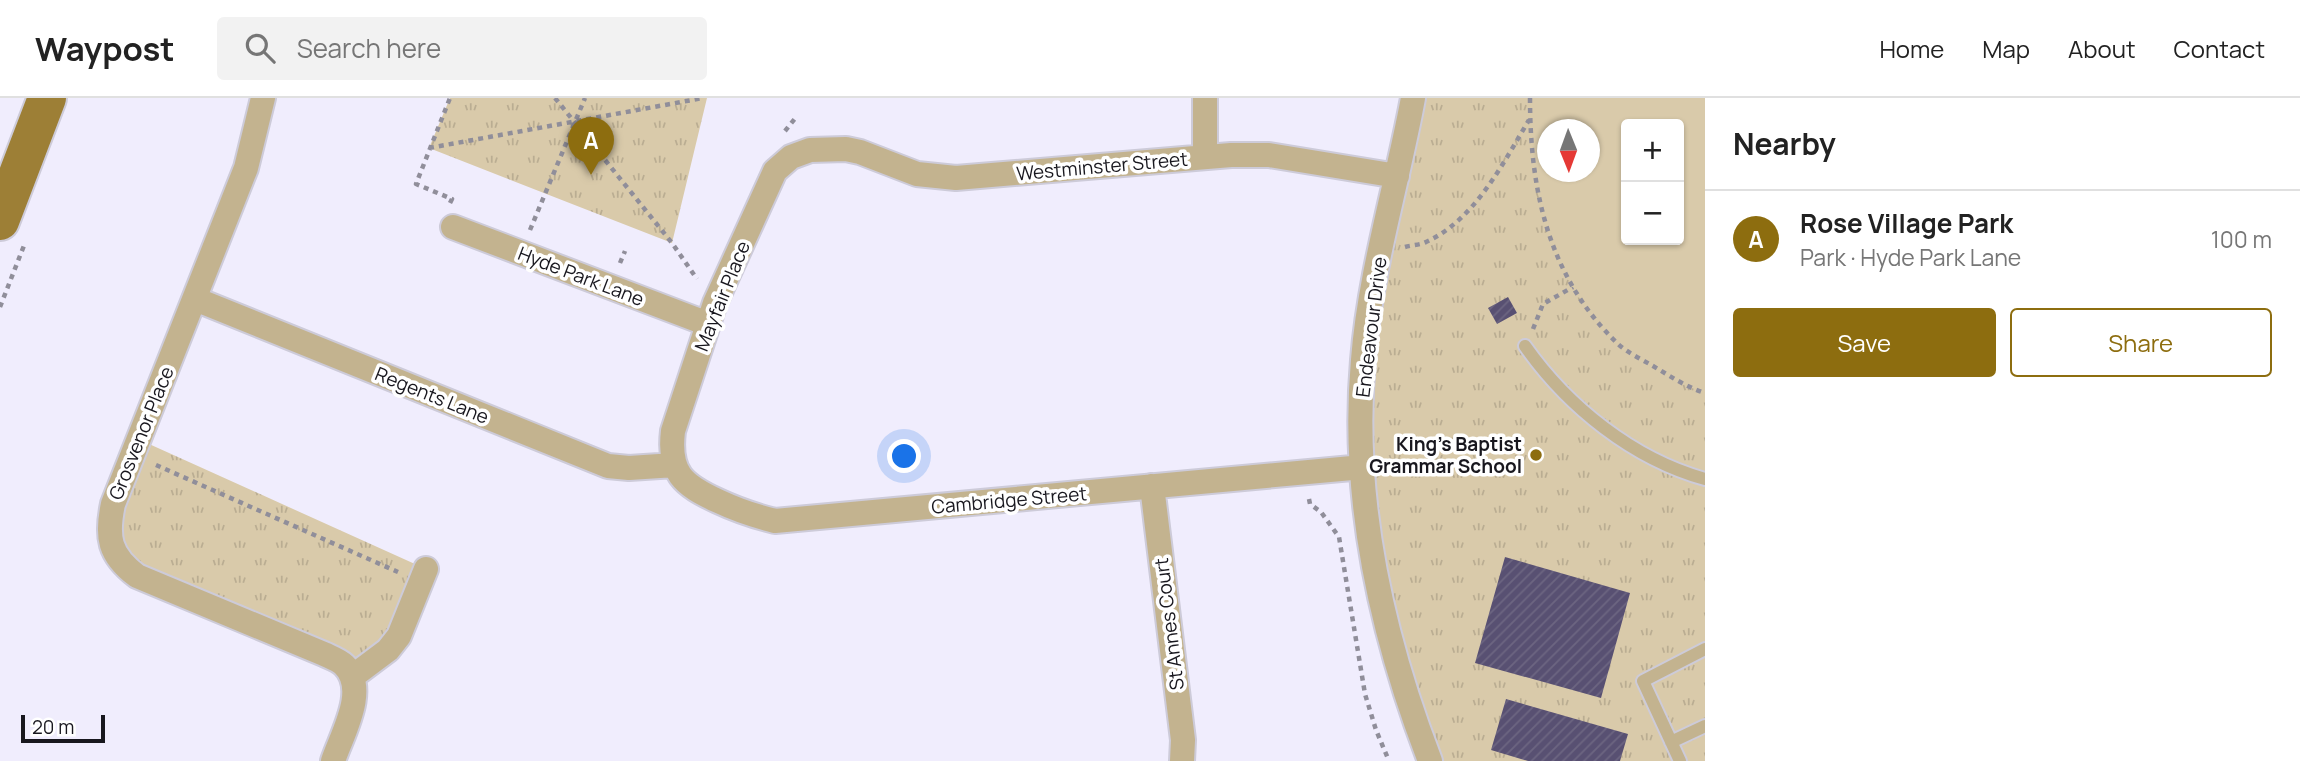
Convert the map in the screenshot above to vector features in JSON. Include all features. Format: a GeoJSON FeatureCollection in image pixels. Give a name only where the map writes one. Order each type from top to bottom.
{"type":"FeatureCollection","features":[{"type":"Feature","properties":{"kind":"main road"},"geometry":{"type":"LineString","coordinates":[[0,221],[47,98]]}},
{"type":"Feature","properties":{"kind":"street","name":"Grosvenor Place"},"geometry":{"type":"LineString","coordinates":[[263,98],[246,168],[132,454],[113,504],[108,527],[111,546],[126,567],[137,576],[324,654],[343,664],[352,677]]}},
{"type":"Feature","properties":{"kind":"street"},"geometry":{"type":"LineString","coordinates":[[1205,98],[1205,157]]}},
{"type":"Feature","properties":{"kind":"street","name":"Endeavour Drive"},"geometry":{"type":"LineString","coordinates":[[1413,98],[1373,283],[1363,359],[1361,426],[1368,527],[1382,605],[1398,670],[1430,761]]}},
{"type":"Feature","properties":{"kind":"street","name":"Westminster Street"},"geometry":{"type":"LineString","coordinates":[[810,150],[846,149],[917,174],[956,178],[1205,157],[1269,155],[1397,176]]}},
{"type":"Feature","properties":{"kind":"street","name":"Mayfair Place"},"geometry":{"type":"LineString","coordinates":[[675,465],[671,445],[673,431],[711,314],[775,171],[790,156],[810,150]]}},
{"type":"Feature","properties":{"kind":"street","name":"Hyde Park Lane"},"geometry":{"type":"LineString","coordinates":[[450,220],[711,314]]}},
{"type":"Feature","properties":{"kind":"street","name":"Regents Lane"},"geometry":{"type":"LineString","coordinates":[[195,299],[608,466],[629,468],[675,465]]}},
{"type":"Feature","properties":{"kind":"street","name":"Cambridge Street"},"geometry":{"type":"LineString","coordinates":[[675,465],[684,482],[692,489],[745,514],[775,521],[1363,467]]}},
{"type":"Feature","properties":{"kind":"street","name":"St Annes Court"},"geometry":{"type":"LineString","coordinates":[[1152,486],[1184,745],[1182,761]]}},
{"type":"Feature","properties":{"kind":"street"},"geometry":{"type":"LineString","coordinates":[[333,761],[356,692],[352,677],[388,650],[399,636],[424,575]]}},
{"type":"Feature","properties":{"kind":"lane"},"geometry":{"type":"LineString","coordinates":[[1525,346],[1545,374],[1575,404],[1624,442],[1675,471],[1705,479]]}},
{"type":"Feature","properties":{"kind":"lane"},"geometry":{"type":"LineString","coordinates":[[1680,761],[1643,681],[1705,649]]}},
{"type":"Feature","properties":{"kind":"lane"},"geometry":{"type":"LineString","coordinates":[[1671,743],[1705,726]]}},
{"type":"Feature","properties":{"kind":"path"},"geometry":{"type":"LineString","coordinates":[[450,98],[416,184],[452,199],[450,220]]}},
{"type":"Feature","properties":{"kind":"path"},"geometry":{"type":"LineString","coordinates":[[555,98],[672,243],[711,314]]}},
{"type":"Feature","properties":{"kind":"path"},"geometry":{"type":"LineString","coordinates":[[538,210],[585,98]]}},
{"type":"Feature","properties":{"kind":"path"},"geometry":{"type":"LineString","coordinates":[[429,148],[703,98]]}},
{"type":"Feature","properties":{"kind":"path"},"geometry":{"type":"LineString","coordinates":[[1530,98],[1535,184],[1552,248],[1579,299],[1618,345],[1690,388],[1705,393]]}},
{"type":"Feature","properties":{"kind":"path"},"geometry":{"type":"LineString","coordinates":[[778,139],[797,116]]}},
{"type":"Feature","properties":{"kind":"path"},"geometry":{"type":"LineString","coordinates":[[1380,252],[1426,242],[1452,225],[1486,190],[1530,118]]}},
{"type":"Feature","properties":{"kind":"path"},"geometry":{"type":"LineString","coordinates":[[619,265],[625,251]]}},
{"type":"Feature","properties":{"kind":"path"},"geometry":{"type":"LineString","coordinates":[[1525,346],[1544,304],[1573,287]]}},
{"type":"Feature","properties":{"kind":"path"},"geometry":{"type":"LineString","coordinates":[[132,454],[424,575]]}},
{"type":"Feature","properties":{"kind":"path"},"geometry":{"type":"LineString","coordinates":[[1309,499],[1310,504],[1321,512],[1339,537],[1365,694],[1389,761]]}},
{"type":"Feature","properties":{"kind":"green space"},"geometry":{"type":"Polygon","coordinates":[[[450,98],[707,98],[672,243],[429,148],[450,98]]]}},
{"type":"Feature","properties":{"kind":"green space","name":"King's Baptist Grammar School"},"geometry":{"type":"Polygon","coordinates":[[[1413,98],[1705,98],[1705,761],[1437,761],[1406,693],[1363,484],[1366,339],[1413,98]]]}},
{"type":"Feature","properties":{"kind":"green space"},"geometry":{"type":"Polygon","coordinates":[[[1530,98],[1705,98],[1705,393],[1691,388],[1634,355],[1621,346],[1593,317],[1574,290],[1559,261],[1539,199],[1534,166],[1530,98]]]}},
{"type":"Feature","properties":{"kind":"green space"},"geometry":{"type":"Polygon","coordinates":[[[138,439],[426,569],[392,645],[352,677],[121,562],[113,504],[138,439]]]}},
{"type":"Feature","properties":{"kind":"building"},"geometry":{"type":"Polygon","coordinates":[[[1508,297],[1517,313],[1497,324],[1488,308],[1508,297]]]}},
{"type":"Feature","properties":{"kind":"building"},"geometry":{"type":"Polygon","coordinates":[[[1505,557],[1630,593],[1601,698],[1475,663],[1505,557]]]}},
{"type":"Feature","properties":{"kind":"building"},"geometry":{"type":"Polygon","coordinates":[[[1506,699],[1628,734],[1620,761],[1528,761],[1491,750],[1506,699]]]}},
{"type":"Feature","properties":{"kind":"place","name":"Rose Village Park"},"geometry":{"type":"Point","coordinates":[591,175]}},
{"type":"Feature","properties":{"kind":"place","name":"King's Baptist Grammar School"},"geometry":{"type":"Point","coordinates":[1536,455]}}]}
